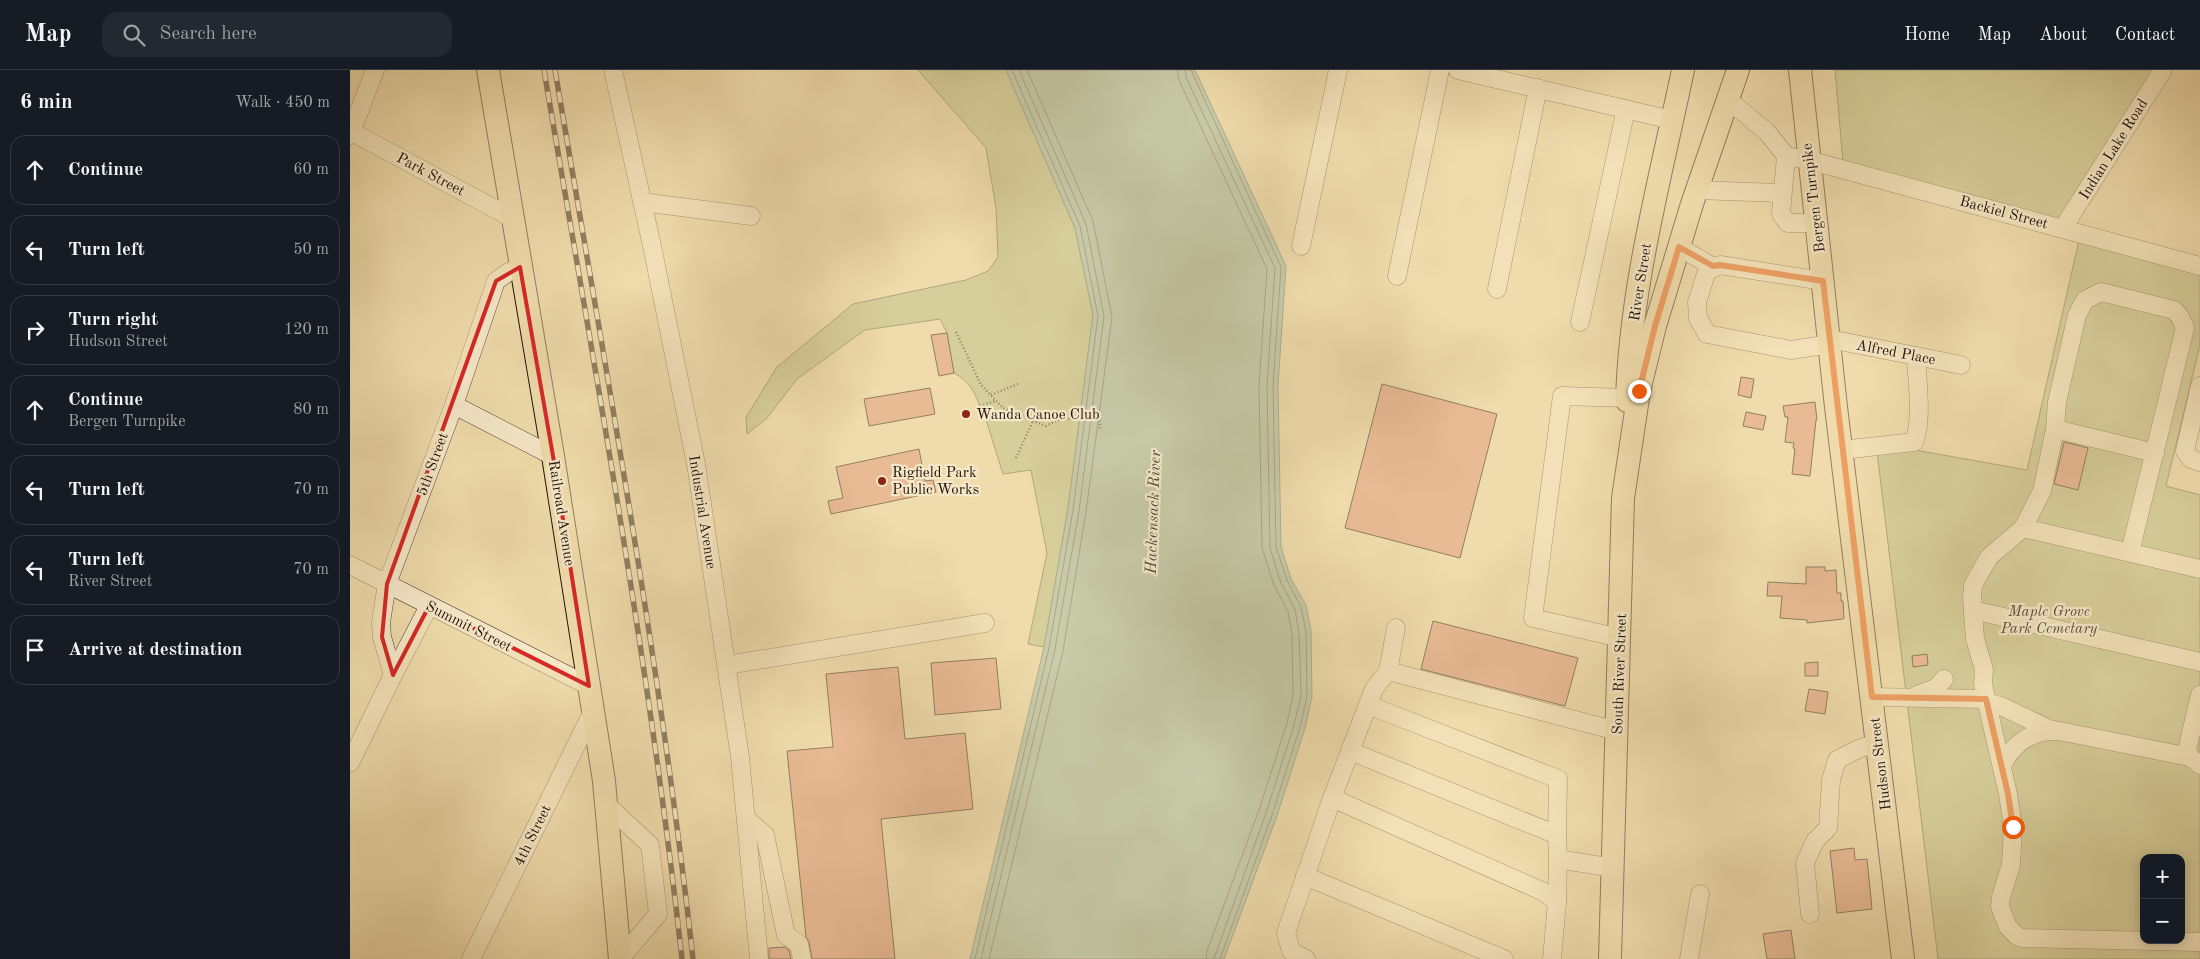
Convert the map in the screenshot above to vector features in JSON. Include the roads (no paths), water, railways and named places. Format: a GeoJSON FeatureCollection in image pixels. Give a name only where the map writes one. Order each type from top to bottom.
{"type":"FeatureCollection","features":[{"type":"Feature","properties":{"kind":"main road","name":"Railroad Avenue"},"geometry":{"type":"LineString","coordinates":[[488,70],[553,456],[606,804],[620,959]]}},
{"type":"Feature","properties":{"kind":"main road","name":"River Street"},"geometry":{"type":"LineString","coordinates":[[1633,394],[1628,359],[1638,276],[1683,70]]}},
{"type":"Feature","properties":{"kind":"main road"},"geometry":{"type":"LineString","coordinates":[[1732,85],[1744,75],[1754,70]]}},
{"type":"Feature","properties":{"kind":"main road","name":"Bergen Turnpike"},"geometry":{"type":"LineString","coordinates":[[1794,76],[1808,160],[1831,342],[1842,450]]}},
{"type":"Feature","properties":{"kind":"main road","name":"River Street"},"geometry":{"type":"LineString","coordinates":[[1633,394],[1732,85]]}},
{"type":"Feature","properties":{"kind":"main road","name":"South River Street"},"geometry":{"type":"LineString","coordinates":[[1610,959],[1623,498],[1633,394]]}},
{"type":"Feature","properties":{"kind":"main road","name":"Hudson Street"},"geometry":{"type":"LineString","coordinates":[[1842,450],[1903,959]]}},
{"type":"Feature","properties":{"kind":"street"},"geometry":{"type":"LineString","coordinates":[[350,133],[375,70]]}},
{"type":"Feature","properties":{"kind":"street","name":"Industrial Avenue"},"geometry":{"type":"LineString","coordinates":[[613,70],[696,464],[740,757],[759,959]]}},
{"type":"Feature","properties":{"kind":"street"},"geometry":{"type":"LineString","coordinates":[[1301,246],[1338,70]]}},
{"type":"Feature","properties":{"kind":"street"},"geometry":{"type":"LineString","coordinates":[[1396,276],[1440,70]]}},
{"type":"Feature","properties":{"kind":"street"},"geometry":{"type":"LineString","coordinates":[[1458,70],[1672,120]]}},
{"type":"Feature","properties":{"kind":"street","name":"Indian Lake Road"},"geometry":{"type":"LineString","coordinates":[[2063,228],[2164,70]]}},
{"type":"Feature","properties":{"kind":"street"},"geometry":{"type":"LineString","coordinates":[[1732,85],[1786,156],[1781,214],[1788,223],[1816,223]]}},
{"type":"Feature","properties":{"kind":"street"},"geometry":{"type":"LineString","coordinates":[[1497,289],[1538,88]]}},
{"type":"Feature","properties":{"kind":"street"},"geometry":{"type":"LineString","coordinates":[[1580,322],[1626,109]]}},
{"type":"Feature","properties":{"kind":"street","name":"Park Street"},"geometry":{"type":"LineString","coordinates":[[350,133],[512,218]]}},
{"type":"Feature","properties":{"kind":"street","name":"Backiel Street"},"geometry":{"type":"LineString","coordinates":[[1786,156],[1808,160],[2200,266]]}},
{"type":"Feature","properties":{"kind":"street"},"geometry":{"type":"LineString","coordinates":[[1697,190],[1782,193]]}},
{"type":"Feature","properties":{"kind":"street"},"geometry":{"type":"LineString","coordinates":[[642,202],[751,216]]}},
{"type":"Feature","properties":{"kind":"street"},"geometry":{"type":"LineString","coordinates":[[1679,247],[1713,266],[1720,265],[1823,281]]}},
{"type":"Feature","properties":{"kind":"street","name":"Alfred Place"},"geometry":{"type":"LineString","coordinates":[[1713,266],[1707,271],[1697,302],[1698,318],[1708,334],[1791,350],[1831,342],[1962,365]]}},
{"type":"Feature","properties":{"kind":"street","name":"5th Street"},"geometry":{"type":"LineString","coordinates":[[393,675],[382,637],[381,622],[387,584],[454,405],[496,281],[520,267]]}},
{"type":"Feature","properties":{"kind":"street"},"geometry":{"type":"LineString","coordinates":[[2130,552],[2184,334],[2183,322],[2174,310],[2101,292],[2085,300],[2079,310],[2056,402],[2055,430],[2042,491],[2023,528],[1990,557],[1979,571],[1972,591],[1975,639],[1984,669],[1983,684],[2002,766],[2013,827],[2011,866],[2000,902],[2003,918],[2013,933],[2022,938],[2200,942]]}},
{"type":"Feature","properties":{"kind":"street"},"geometry":{"type":"LineString","coordinates":[[1842,450],[1914,442],[1917,435],[1918,416],[1916,356]]}},
{"type":"Feature","properties":{"kind":"street"},"geometry":{"type":"LineString","coordinates":[[2200,386],[2185,451],[2191,459],[2200,462]]}},
{"type":"Feature","properties":{"kind":"street"},"geometry":{"type":"LineString","coordinates":[[1620,638],[1533,618],[1562,396],[1633,394]]}},
{"type":"Feature","properties":{"kind":"street"},"geometry":{"type":"LineString","coordinates":[[454,405],[553,456]]}},
{"type":"Feature","properties":{"kind":"street"},"geometry":{"type":"LineString","coordinates":[[2055,430],[2155,453]]}},
{"type":"Feature","properties":{"kind":"street"},"geometry":{"type":"LineString","coordinates":[[2023,528],[2200,569]]}},
{"type":"Feature","properties":{"kind":"street","name":"Summit Street"},"geometry":{"type":"LineString","coordinates":[[350,565],[588,686]]}},
{"type":"Feature","properties":{"kind":"street"},"geometry":{"type":"LineString","coordinates":[[350,763],[429,606]]}},
{"type":"Feature","properties":{"kind":"street"},"geometry":{"type":"LineString","coordinates":[[1973,610],[2200,662]]}},
{"type":"Feature","properties":{"kind":"street"},"geometry":{"type":"LineString","coordinates":[[727,665],[985,622]]}},
{"type":"Feature","properties":{"kind":"street"},"geometry":{"type":"LineString","coordinates":[[1306,959],[1291,952],[1286,933],[1332,798],[1374,689],[1388,671],[1396,628]]}},
{"type":"Feature","properties":{"kind":"street"},"geometry":{"type":"LineString","coordinates":[[1388,671],[1617,731]]}},
{"type":"Feature","properties":{"kind":"street"},"geometry":{"type":"LineString","coordinates":[[1909,698],[1936,688],[1944,679]]}},
{"type":"Feature","properties":{"kind":"street"},"geometry":{"type":"LineString","coordinates":[[2195,761],[2187,750],[2200,695]]}},
{"type":"Feature","properties":{"kind":"street"},"geometry":{"type":"LineString","coordinates":[[1872,697],[1986,700],[2040,725],[2058,731],[2195,761]]}},
{"type":"Feature","properties":{"kind":"street"},"geometry":{"type":"LineString","coordinates":[[1368,705],[1558,779],[1557,902],[1552,959]]}},
{"type":"Feature","properties":{"kind":"street","name":"4th Street"},"geometry":{"type":"LineString","coordinates":[[472,959],[592,712]]}},
{"type":"Feature","properties":{"kind":"street"},"geometry":{"type":"LineString","coordinates":[[2002,766],[2009,753],[2024,739],[2048,731],[2058,731]]}},
{"type":"Feature","properties":{"kind":"street"},"geometry":{"type":"LineString","coordinates":[[1810,914],[1805,862],[1816,841],[1828,828],[1830,780],[1836,760],[1858,749],[1877,743]]}},
{"type":"Feature","properties":{"kind":"street"},"geometry":{"type":"LineString","coordinates":[[1350,751],[1557,835]]}},
{"type":"Feature","properties":{"kind":"street"},"geometry":{"type":"LineString","coordinates":[[1332,798],[1544,892],[1557,902]]}},
{"type":"Feature","properties":{"kind":"street"},"geometry":{"type":"LineString","coordinates":[[606,804],[650,845],[658,914],[620,959]]}},
{"type":"Feature","properties":{"kind":"street"},"geometry":{"type":"LineString","coordinates":[[746,819],[764,835],[786,935],[799,944],[802,959]]}},
{"type":"Feature","properties":{"kind":"street"},"geometry":{"type":"LineString","coordinates":[[1558,859],[1613,868]]}},
{"type":"Feature","properties":{"kind":"street"},"geometry":{"type":"LineString","coordinates":[[1305,876],[1504,959]]}},
{"type":"Feature","properties":{"kind":"street"},"geometry":{"type":"LineString","coordinates":[[1689,959],[1700,894]]}},
{"type":"Feature","properties":{"kind":"water","name":"Hackensack River"},"geometry":{"type":"Polygon","coordinates":[[[1006,70],[1195,70],[1286,266],[1278,385],[1281,547],[1291,579],[1306,605],[1311,631],[1312,697],[1305,728],[1277,816],[1224,959],[970,959],[1044,647],[1068,509],[1093,315],[1075,228],[1006,70]]]}},
{"type":"Feature","properties":{"kind":"railway"},"geometry":{"type":"LineString","coordinates":[[544,70],[637,625],[669,847],[682,959]]}},
{"type":"Feature","properties":{"kind":"railway"},"geometry":{"type":"LineString","coordinates":[[555,70],[648,625],[680,847],[693,959]]}},
{"type":"Feature","properties":{"kind":"place","name":"Wanda Canoe Club"},"geometry":{"type":"Point","coordinates":[966,414]}},
{"type":"Feature","properties":{"kind":"place","name":"Rigfield Park Public Works"},"geometry":{"type":"Point","coordinates":[882,481]}},
{"type":"Feature","properties":{"kind":"park label","name":"Maple Grove Park Cemetary"},"geometry":{"type":"Point","coordinates":[2049,620]}}]}
